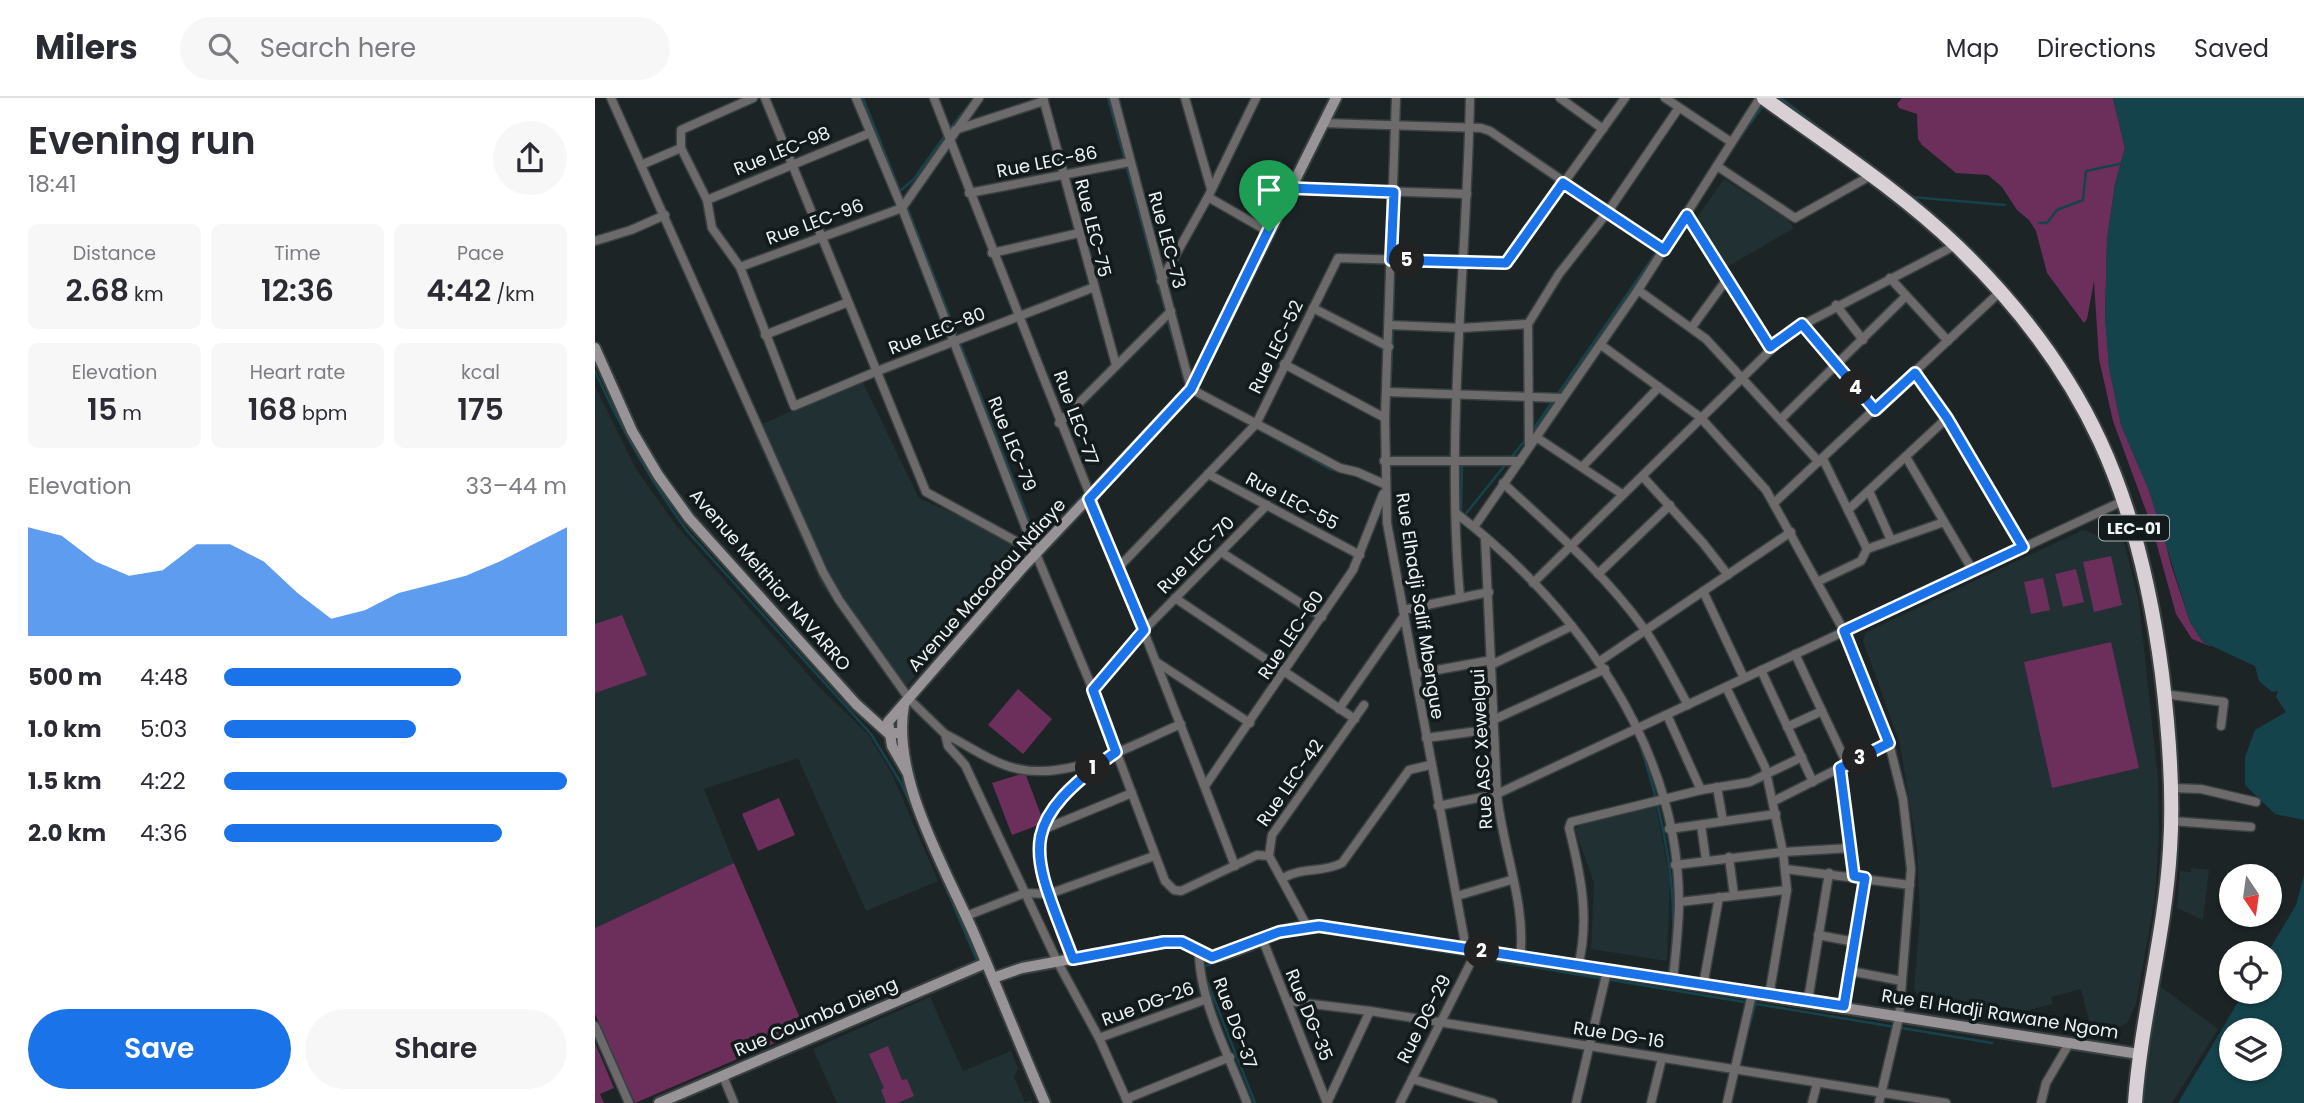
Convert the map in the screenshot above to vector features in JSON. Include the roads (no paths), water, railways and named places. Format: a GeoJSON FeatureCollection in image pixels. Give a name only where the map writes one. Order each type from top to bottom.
{"type":"FeatureCollection","features":[{"type":"Feature","properties":{"kind":"highway","name":"LEC-01"},"geometry":{"type":"LineString","coordinates":[[1762,98],[1870,176],[1956,245],[2001,291],[2041,338],[2073,388],[2090,419],[2125,499],[2146,569],[2164,694],[2172,821],[2166,904],[2139,1054],[2135,1103]]}},
{"type":"Feature","properties":{"kind":"street"},"geometry":{"type":"LineString","coordinates":[[623,98],[612,100],[823,572],[907,703],[945,734],[999,764],[1020,769],[1063,768],[1116,752],[1181,724]]}},
{"type":"Feature","properties":{"kind":"street"},"geometry":{"type":"LineString","coordinates":[[753,98],[681,130],[681,148],[707,200],[712,228],[740,267],[765,335],[846,303]]}},
{"type":"Feature","properties":{"kind":"street"},"geometry":{"type":"LineString","coordinates":[[765,98],[874,372],[926,492],[1021,544],[1035,548]]}},
{"type":"Feature","properties":{"kind":"street","name":"Rue LEC-79"},"geometry":{"type":"LineString","coordinates":[[856,98],[1093,690],[1164,881]]}},
{"type":"Feature","properties":{"kind":"street","name":"Rue LEC-77"},"geometry":{"type":"LineString","coordinates":[[934,98],[992,253],[1036,356],[1089,499],[1158,663],[1235,866]]}},
{"type":"Feature","properties":{"kind":"street"},"geometry":{"type":"LineString","coordinates":[[902,208],[979,98]]}},
{"type":"Feature","properties":{"kind":"street","name":"Rue LEC-73"},"geometry":{"type":"LineString","coordinates":[[1114,98],[1191,389]]}},
{"type":"Feature","properties":{"kind":"street"},"geometry":{"type":"LineString","coordinates":[[1185,98],[1209,193],[1269,232]]}},
{"type":"Feature","properties":{"kind":"street"},"geometry":{"type":"LineString","coordinates":[[1161,281],[1256,98]]}},
{"type":"Feature","properties":{"kind":"street","name":"Avenue Macodou Ndiaye"},"geometry":{"type":"LineString","coordinates":[[888,728],[944,656],[1035,548],[1089,499],[1191,389],[1336,98]]}},
{"type":"Feature","properties":{"kind":"street","name":"Rue Elhadji Salif Mbengue"},"geometry":{"type":"LineString","coordinates":[[1396,98],[1384,461],[1387,523],[1438,806],[1457,896],[1472,949]]}},
{"type":"Feature","properties":{"kind":"street"},"geometry":{"type":"LineString","coordinates":[[1460,597],[1456,513],[1457,459],[1470,98]]}},
{"type":"Feature","properties":{"kind":"street"},"geometry":{"type":"LineString","coordinates":[[1560,98],[1603,129]]}},
{"type":"Feature","properties":{"kind":"street"},"geometry":{"type":"LineString","coordinates":[[1563,183],[1625,98]]}},
{"type":"Feature","properties":{"kind":"street"},"geometry":{"type":"LineString","coordinates":[[1665,98],[1731,142]]}},
{"type":"Feature","properties":{"kind":"street"},"geometry":{"type":"LineString","coordinates":[[1474,527],[1638,290],[1731,142],[1762,98]]}},
{"type":"Feature","properties":{"kind":"street"},"geometry":{"type":"LineString","coordinates":[[955,130],[1043,99]]}},
{"type":"Feature","properties":{"kind":"street","name":"Rue LEC-75"},"geometry":{"type":"LineString","coordinates":[[1043,99],[1115,365]]}},
{"type":"Feature","properties":{"kind":"street"},"geometry":{"type":"LineString","coordinates":[[1529,449],[1528,324],[1559,274],[1607,213],[1678,109]]}},
{"type":"Feature","properties":{"kind":"street"},"geometry":{"type":"LineString","coordinates":[[1323,123],[1481,128],[1500,137],[1563,183],[1664,250]]}},
{"type":"Feature","properties":{"kind":"street","name":"Rue LEC-98"},"geometry":{"type":"LineString","coordinates":[[707,200],[790,163],[870,133]]}},
{"type":"Feature","properties":{"kind":"street"},"geometry":{"type":"LineString","coordinates":[[641,165],[681,148]]}},
{"type":"Feature","properties":{"kind":"street","name":"Rue LEC-86"},"geometry":{"type":"LineString","coordinates":[[969,193],[1130,162]]}},
{"type":"Feature","properties":{"kind":"street"},"geometry":{"type":"LineString","coordinates":[[1717,166],[1795,218],[1870,176]]}},
{"type":"Feature","properties":{"kind":"street","name":"Rue LEC-52"},"geometry":{"type":"LineString","coordinates":[[1119,568],[1256,424],[1338,258],[1506,263],[1563,183]]}},
{"type":"Feature","properties":{"kind":"street"},"geometry":{"type":"LineString","coordinates":[[1289,188],[1467,194]]}},
{"type":"Feature","properties":{"kind":"street","name":"Rue LEC-96"},"geometry":{"type":"LineString","coordinates":[[740,267],[821,235],[902,208]]}},
{"type":"Feature","properties":{"kind":"street"},"geometry":{"type":"LineString","coordinates":[[595,241],[631,230],[664,215]]}},
{"type":"Feature","properties":{"kind":"street"},"geometry":{"type":"LineString","coordinates":[[1687,215],[1770,347]]}},
{"type":"Feature","properties":{"kind":"street"},"geometry":{"type":"LineString","coordinates":[[992,253],[1079,233]]}},
{"type":"Feature","properties":{"kind":"street"},"geometry":{"type":"LineString","coordinates":[[1533,583],[1622,494],[1644,478],[1770,347],[1802,324],[1836,305],[1956,245]]}},
{"type":"Feature","properties":{"kind":"street"},"geometry":{"type":"LineString","coordinates":[[1890,278],[1948,341]]}},
{"type":"Feature","properties":{"kind":"street"},"geometry":{"type":"LineString","coordinates":[[1692,327],[1727,279]]}},
{"type":"Feature","properties":{"kind":"street","name":"Rue LEC-80"},"geometry":{"type":"LineString","coordinates":[[765,335],[795,406],[874,372],[1092,288]]}},
{"type":"Feature","properties":{"kind":"street"},"geometry":{"type":"LineString","coordinates":[[1638,290],[1692,327],[1821,460],[1867,549]]}},
{"type":"Feature","properties":{"kind":"street"},"geometry":{"type":"LineString","coordinates":[[1775,503],[2001,291]]}},
{"type":"Feature","properties":{"kind":"street"},"geometry":{"type":"LineString","coordinates":[[1780,419],[1906,296]]}},
{"type":"Feature","properties":{"kind":"street"},"geometry":{"type":"LineString","coordinates":[[1836,305],[1863,340]]}},
{"type":"Feature","properties":{"kind":"street"},"geometry":{"type":"LineString","coordinates":[[1313,308],[1389,347]]}},
{"type":"Feature","properties":{"kind":"street"},"geometry":{"type":"LineString","coordinates":[[1059,423],[1171,311]]}},
{"type":"Feature","properties":{"kind":"street"},"geometry":{"type":"LineString","coordinates":[[1389,326],[1461,328],[1528,324]]}},
{"type":"Feature","properties":{"kind":"street"},"geometry":{"type":"LineString","coordinates":[[1802,324],[1875,410]]}},
{"type":"Feature","properties":{"kind":"street"},"geometry":{"type":"LineString","coordinates":[[1601,345],[1700,417],[1751,471],[1775,503],[1844,631],[1889,743],[1906,823],[1910,885],[1899,1018],[1879,1103]]}},
{"type":"Feature","properties":{"kind":"street","name":"Avenue Melthior NAVARRO"},"geometry":{"type":"LineString","coordinates":[[595,348],[632,431],[678,503],[870,718],[888,728]]}},
{"type":"Feature","properties":{"kind":"street"},"geometry":{"type":"LineString","coordinates":[[1284,364],[1385,418]]}},
{"type":"Feature","properties":{"kind":"street"},"geometry":{"type":"LineString","coordinates":[[1915,373],[1947,418],[2023,547]]}},
{"type":"Feature","properties":{"kind":"street"},"geometry":{"type":"LineString","coordinates":[[1583,466],[1659,387]]}},
{"type":"Feature","properties":{"kind":"street"},"geometry":{"type":"LineString","coordinates":[[1191,389],[1340,468],[1357,472],[1384,488]]}},
{"type":"Feature","properties":{"kind":"street"},"geometry":{"type":"LineString","coordinates":[[1387,392],[1562,398]]}},
{"type":"Feature","properties":{"kind":"street"},"geometry":{"type":"LineString","coordinates":[[1848,510],[1947,418]]}},
{"type":"Feature","properties":{"kind":"street"},"geometry":{"type":"LineString","coordinates":[[1536,437],[1622,494]]}},
{"type":"Feature","properties":{"kind":"street"},"geometry":{"type":"LineString","coordinates":[[1906,457],[1973,571]]}},
{"type":"Feature","properties":{"kind":"street"},"geometry":{"type":"LineString","coordinates":[[1384,461],[1520,461]]}},
{"type":"Feature","properties":{"kind":"street","name":"Rue LEC-55"},"geometry":{"type":"LineString","coordinates":[[1209,474],[1360,555]]}},
{"type":"Feature","properties":{"kind":"street"},"geometry":{"type":"LineString","coordinates":[[1644,478],[1728,575]]}},
{"type":"Feature","properties":{"kind":"street"},"geometry":{"type":"LineString","coordinates":[[1503,484],[1570,545],[1645,630],[1688,705]]}},
{"type":"Feature","properties":{"kind":"street","name":"Rue LEC-60"},"geometry":{"type":"LineString","coordinates":[[1205,786],[1322,617],[1360,555],[1384,488]]}},
{"type":"Feature","properties":{"kind":"street"},"geometry":{"type":"LineString","coordinates":[[1869,491],[1891,540]]}},
{"type":"Feature","properties":{"kind":"street"},"geometry":{"type":"LineString","coordinates":[[1438,806],[1497,794],[2125,499]]}},
{"type":"Feature","properties":{"kind":"street","name":"Rue LEC-70"},"geometry":{"type":"LineString","coordinates":[[1093,690],[1144,630],[1267,505]]}},
{"type":"Feature","properties":{"kind":"street"},"geometry":{"type":"LineString","coordinates":[[1598,574],[1670,505]]}},
{"type":"Feature","properties":{"kind":"street"},"geometry":{"type":"LineString","coordinates":[[1456,513],[1533,583],[1572,626],[1602,665],[1637,728],[1665,798],[1675,865],[1679,902],[1673,982]]}},
{"type":"Feature","properties":{"kind":"street"},"geometry":{"type":"LineString","coordinates":[[1819,581],[1861,561],[1867,549],[1944,522]]}},
{"type":"Feature","properties":{"kind":"street"},"geometry":{"type":"LineString","coordinates":[[1426,738],[1493,725],[1602,665],[1645,630],[1791,532]]}},
{"type":"Feature","properties":{"kind":"street","name":"Rue ASC Xewelgui"},"geometry":{"type":"LineString","coordinates":[[1485,537],[1497,794],[1522,930],[1520,958]]}},
{"type":"Feature","properties":{"kind":"street"},"geometry":{"type":"LineString","coordinates":[[1221,552],[1322,617]]}},
{"type":"Feature","properties":{"kind":"street"},"geometry":{"type":"LineString","coordinates":[[1703,591],[1744,678]]}},
{"type":"Feature","properties":{"kind":"street"},"geometry":{"type":"LineString","coordinates":[[1339,709],[1403,613],[1489,592]]}},
{"type":"Feature","properties":{"kind":"street"},"geometry":{"type":"LineString","coordinates":[[1175,598],[1355,719]]}},
{"type":"Feature","properties":{"kind":"street"},"geometry":{"type":"LineString","coordinates":[[1415,674],[1492,662],[1572,626]]}},
{"type":"Feature","properties":{"kind":"street"},"geometry":{"type":"LineString","coordinates":[[1794,654],[1822,711],[1844,766],[1854,876]]}},
{"type":"Feature","properties":{"kind":"street"},"geometry":{"type":"LineString","coordinates":[[1158,663],[1250,723]]}},
{"type":"Feature","properties":{"kind":"street"},"geometry":{"type":"LineString","coordinates":[[1761,670],[1813,782]]}},
{"type":"Feature","properties":{"kind":"street"},"geometry":{"type":"LineString","coordinates":[[1726,687],[1767,775],[1783,852],[1787,890],[1769,996]]}},
{"type":"Feature","properties":{"kind":"street"},"geometry":{"type":"LineString","coordinates":[[2164,694],[2224,702],[2221,726]]}},
{"type":"Feature","properties":{"kind":"street"},"geometry":{"type":"LineString","coordinates":[[907,703],[900,729],[907,772]]}},
{"type":"Feature","properties":{"kind":"street","name":"Rue LEC-42"},"geometry":{"type":"LineString","coordinates":[[1164,881],[1174,890],[1181,891],[1257,855],[1269,856],[1272,835],[1364,705]]}},
{"type":"Feature","properties":{"kind":"street"},"geometry":{"type":"LineString","coordinates":[[1787,727],[1822,711]]}},
{"type":"Feature","properties":{"kind":"street"},"geometry":{"type":"LineString","coordinates":[[1667,715],[1701,790]]}},
{"type":"Feature","properties":{"kind":"street"},"geometry":{"type":"LineString","coordinates":[[900,729],[888,728],[927,829],[1045,1103]]}},
{"type":"Feature","properties":{"kind":"street"},"geometry":{"type":"LineString","coordinates":[[945,734],[948,746],[965,765],[1057,961],[1098,1038],[1127,1101],[1230,1057]]}},
{"type":"Feature","properties":{"kind":"street"},"geometry":{"type":"LineString","coordinates":[[1774,801],[1889,743]]}},
{"type":"Feature","properties":{"kind":"street"},"geometry":{"type":"LineString","coordinates":[[1073,959],[1039,863],[1042,830],[1052,808],[1074,782],[1116,752]]}},
{"type":"Feature","properties":{"kind":"street"},"geometry":{"type":"LineString","coordinates":[[1578,967],[1583,946],[1585,898],[1569,828],[1571,822],[1665,798],[1750,782],[1802,757]]}},
{"type":"Feature","properties":{"kind":"street"},"geometry":{"type":"LineString","coordinates":[[1283,878],[1295,872],[1331,869],[1342,863],[1409,770],[1430,765]]}},
{"type":"Feature","properties":{"kind":"street"},"geometry":{"type":"LineString","coordinates":[[1717,787],[1723,821]]}},
{"type":"Feature","properties":{"kind":"street"},"geometry":{"type":"LineString","coordinates":[[2171,788],[2201,789],[2256,802]]}},
{"type":"Feature","properties":{"kind":"street"},"geometry":{"type":"LineString","coordinates":[[1042,830],[1132,793]]}},
{"type":"Feature","properties":{"kind":"street"},"geometry":{"type":"LineString","coordinates":[[1669,829],[1776,814]]}},
{"type":"Feature","properties":{"kind":"street"},"geometry":{"type":"LineString","coordinates":[[2172,821],[2251,827]]}},
{"type":"Feature","properties":{"kind":"street"},"geometry":{"type":"LineString","coordinates":[[1701,825],[1706,860]]}},
{"type":"Feature","properties":{"kind":"street"},"geometry":{"type":"LineString","coordinates":[[1675,865],[1729,857],[1851,848]]}},
{"type":"Feature","properties":{"kind":"street"},"geometry":{"type":"LineString","coordinates":[[966,916],[1025,893],[1049,894],[1154,856]]}},
{"type":"Feature","properties":{"kind":"street"},"geometry":{"type":"LineString","coordinates":[[1269,856],[1307,926]]}},
{"type":"Feature","properties":{"kind":"street"},"geometry":{"type":"LineString","coordinates":[[1729,857],[1734,895]]}},
{"type":"Feature","properties":{"kind":"street"},"geometry":{"type":"LineString","coordinates":[[1785,869],[1910,885]]}},
{"type":"Feature","properties":{"kind":"street"},"geometry":{"type":"LineString","coordinates":[[1808,1000],[1829,873]]}},
{"type":"Feature","properties":{"kind":"street"},"geometry":{"type":"LineString","coordinates":[[1844,1006],[1865,878]]}},
{"type":"Feature","properties":{"kind":"street"},"geometry":{"type":"LineString","coordinates":[[1457,896],[1511,880]]}},
{"type":"Feature","properties":{"kind":"street"},"geometry":{"type":"LineString","coordinates":[[1679,902],[1787,890]]}},
{"type":"Feature","properties":{"kind":"street"},"geometry":{"type":"LineString","coordinates":[[1703,986],[1719,897]]}},
{"type":"Feature","properties":{"kind":"street","name":"Rue El Hadji Rawane Ngom"},"geometry":{"type":"LineString","coordinates":[[993,978],[1057,961],[1164,942],[1182,942],[1212,957],[1262,938],[1307,926],[1472,949],[1752,994],[1808,1000],[1899,1018],[2139,1054]]}},
{"type":"Feature","properties":{"kind":"street"},"geometry":{"type":"LineString","coordinates":[[1818,935],[1854,942]]}},
{"type":"Feature","properties":{"kind":"street","name":"Rue DG-35"},"geometry":{"type":"LineString","coordinates":[[1262,938],[1327,1103]]}},
{"type":"Feature","properties":{"kind":"street","name":"Rue DG-29"},"geometry":{"type":"LineString","coordinates":[[1400,1103],[1472,949]]}},
{"type":"Feature","properties":{"kind":"street","name":"Rue DG-37"},"geometry":{"type":"LineString","coordinates":[[1199,952],[1199,967],[1207,999],[1247,1103]]}},
{"type":"Feature","properties":{"kind":"street","name":"Rue Coumba Dieng"},"geometry":{"type":"LineString","coordinates":[[659,1103],[986,963]]}},
{"type":"Feature","properties":{"kind":"street"},"geometry":{"type":"LineString","coordinates":[[1576,1103],[1607,971]]}},
{"type":"Feature","properties":{"kind":"street"},"geometry":{"type":"LineString","coordinates":[[1850,971],[1902,981]]}},
{"type":"Feature","properties":{"kind":"street"},"geometry":{"type":"LineString","coordinates":[[1727,1103],[1752,994]]}},
{"type":"Feature","properties":{"kind":"street","name":"Rue DG-26"},"geometry":{"type":"LineString","coordinates":[[1098,1038],[1207,999]]}},
{"type":"Feature","properties":{"kind":"street","name":"Rue DG-16"},"geometry":{"type":"LineString","coordinates":[[1287,1001],[1370,1011],[1946,1103]]}},
{"type":"Feature","properties":{"kind":"street"},"geometry":{"type":"LineString","coordinates":[[1327,1103],[1370,1011]]}},
{"type":"Feature","properties":{"kind":"street"},"geometry":{"type":"LineString","coordinates":[[595,1026],[629,1103]]}},
{"type":"Feature","properties":{"kind":"street"},"geometry":{"type":"LineString","coordinates":[[2041,1103],[2053,1071],[2070,1042]]}},
{"type":"Feature","properties":{"kind":"street"},"geometry":{"type":"LineString","coordinates":[[1651,1103],[1663,1058]]}},
{"type":"Feature","properties":{"kind":"street"},"geometry":{"type":"LineString","coordinates":[[723,1076],[734,1103]]}},
{"type":"Feature","properties":{"kind":"street"},"geometry":{"type":"LineString","coordinates":[[1412,1079],[1493,1103]]}},
{"type":"Feature","properties":{"kind":"street"},"geometry":{"type":"LineString","coordinates":[[1812,1103],[1817,1084]]}},
{"type":"Feature","properties":{"kind":"water"},"geometry":{"type":"Polygon","coordinates":[[[2113,98],[2304,98],[2304,820],[2275,814],[2245,785],[2245,757],[2255,730],[2286,712],[2276,697],[2278,691],[2272,692],[2259,681],[2255,666],[2203,642],[2190,622],[2149,491],[2121,426],[2109,369],[2105,320],[2107,240],[2115,184],[2125,148],[2113,98]]]}},
{"type":"Feature","properties":{"kind":"water"},"geometry":{"type":"Polygon","coordinates":[[[2304,875],[2304,1103],[2178,1103],[2219,1034],[2219,1081],[2282,1081],[2282,1018],[2229,1018],[2237,1004],[2282,1004],[2282,941],[2275,941],[2296,905],[2304,875]]]}},
{"type":"Feature","properties":{"kind":"waterway"},"geometry":{"type":"LineString","coordinates":[[863,98],[900,191],[914,179],[946,134]]}},
{"type":"Feature","properties":{"kind":"waterway"},"geometry":{"type":"LineString","coordinates":[[1108,98],[1166,313]]}},
{"type":"Feature","properties":{"kind":"waterway"},"geometry":{"type":"LineString","coordinates":[[1781,98],[1842,145]]}},
{"type":"Feature","properties":{"kind":"waterway"},"geometry":{"type":"LineString","coordinates":[[948,131],[973,100]]}},
{"type":"Feature","properties":{"kind":"waterway"},"geometry":{"type":"LineString","coordinates":[[1738,140],[1765,103]]}},
{"type":"Feature","properties":{"kind":"waterway"},"geometry":{"type":"LineString","coordinates":[[2039,223],[2047,223],[2057,210],[2083,200],[2086,171],[2124,163]]}},
{"type":"Feature","properties":{"kind":"waterway"},"geometry":{"type":"LineString","coordinates":[[1911,197],[2005,205]]}},
{"type":"Feature","properties":{"kind":"waterway"},"geometry":{"type":"LineString","coordinates":[[907,207],[1034,533]]}},
{"type":"Feature","properties":{"kind":"waterway"},"geometry":{"type":"LineString","coordinates":[[1532,431],[1658,250]]}},
{"type":"Feature","properties":{"kind":"waterway"},"geometry":{"type":"LineString","coordinates":[[1393,322],[1394,283]]}},
{"type":"Feature","properties":{"kind":"waterway"},"geometry":{"type":"LineString","coordinates":[[1167,319],[1183,374]]}},
{"type":"Feature","properties":{"kind":"waterway"},"geometry":{"type":"LineString","coordinates":[[1389,420],[1393,328]]}},
{"type":"Feature","properties":{"kind":"waterway"},"geometry":{"type":"LineString","coordinates":[[595,371],[637,454],[674,513],[688,532],[871,734],[901,783],[918,821]]}},
{"type":"Feature","properties":{"kind":"waterway"},"geometry":{"type":"LineString","coordinates":[[1256,428],[1330,469],[1339,471]]}},
{"type":"Feature","properties":{"kind":"waterway"},"geometry":{"type":"LineString","coordinates":[[1464,516],[1526,439]]}},
{"type":"Feature","properties":{"kind":"waterway"},"geometry":{"type":"LineString","coordinates":[[1461,512],[1462,463]]}},
{"type":"Feature","properties":{"kind":"waterway"},"geometry":{"type":"LineString","coordinates":[[1208,789],[1251,725]]}},
{"type":"Feature","properties":{"kind":"waterway"},"geometry":{"type":"LineString","coordinates":[[1640,745],[1663,829],[1672,890],[1672,948],[1668,976]]}},
{"type":"Feature","properties":{"kind":"waterway"},"geometry":{"type":"LineString","coordinates":[[938,869],[978,963]]}},
{"type":"Feature","properties":{"kind":"waterway"},"geometry":{"type":"LineString","coordinates":[[1316,931],[1992,1043]]}},
{"type":"Feature","properties":{"kind":"waterway"},"geometry":{"type":"LineString","coordinates":[[1203,967],[1220,960]]}},
{"type":"Feature","properties":{"kind":"waterway"},"geometry":{"type":"LineString","coordinates":[[1205,976],[1255,1103]]}},
{"type":"Feature","properties":{"kind":"waterway"},"geometry":{"type":"LineString","coordinates":[[1743,1049],[1756,1002]]}}]}
